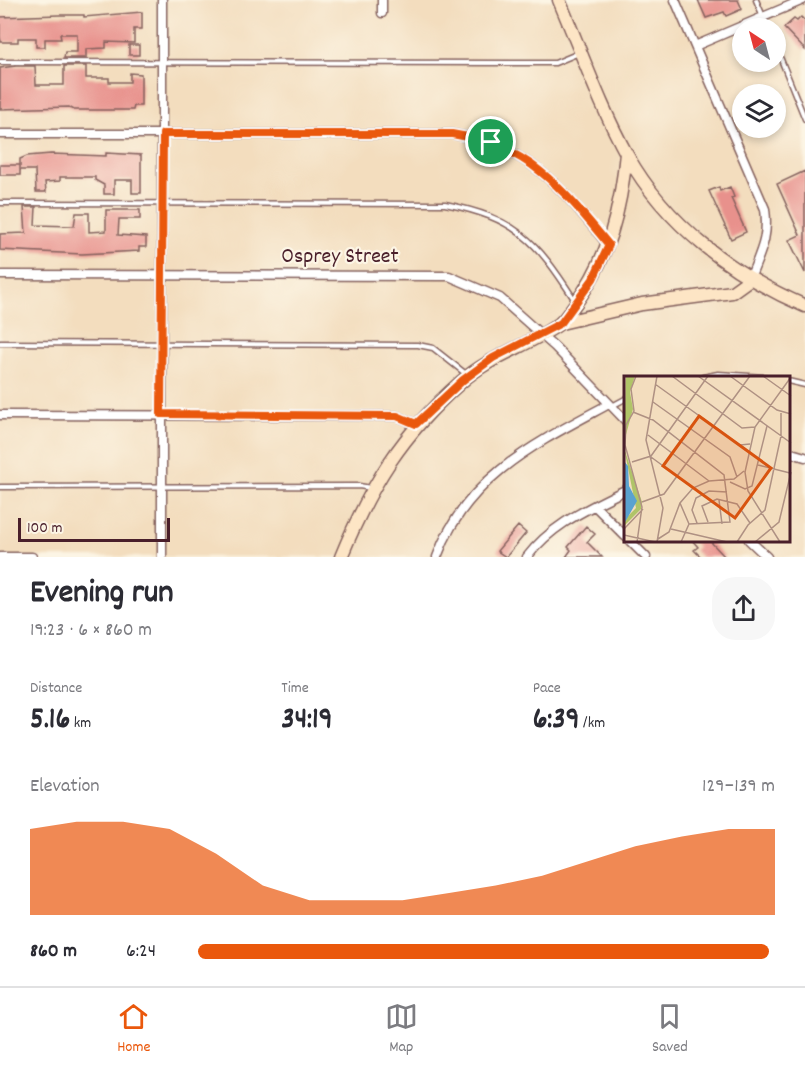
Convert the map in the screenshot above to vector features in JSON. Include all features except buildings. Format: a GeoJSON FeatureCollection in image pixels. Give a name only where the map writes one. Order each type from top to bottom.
{"type":"FeatureCollection","features":[{"type":"Feature","properties":{"kind":"street"},"geometry":{"type":"LineString","coordinates":[[162,0],[164,61],[162,557]]}},
{"type":"Feature","properties":{"kind":"street"},"geometry":{"type":"LineString","coordinates":[[382,0],[382,13]]}},
{"type":"Feature","properties":{"kind":"street"},"geometry":{"type":"LineString","coordinates":[[559,0],[626,153],[656,197],[684,228],[750,279],[805,306]]}},
{"type":"Feature","properties":{"kind":"street"},"geometry":{"type":"LineString","coordinates":[[341,557],[372,488],[416,424],[469,376],[493,358],[561,323],[642,304],[732,292],[750,279],[768,230],[765,209],[675,0]]}},
{"type":"Feature","properties":{"kind":"street"},"geometry":{"type":"LineString","coordinates":[[695,46],[803,0]]}},
{"type":"Feature","properties":{"kind":"street"},"geometry":{"type":"LineString","coordinates":[[0,134],[452,134],[472,137],[510,150],[531,162],[557,184],[609,245]]}},
{"type":"Feature","properties":{"kind":"street"},"geometry":{"type":"LineString","coordinates":[[561,323],[593,279],[609,245],[621,201],[626,153]]}},
{"type":"Feature","properties":{"kind":"street","name":"Osprey Street"},"geometry":{"type":"LineString","coordinates":[[0,275],[449,276],[500,297],[624,419]]}},
{"type":"Feature","properties":{"kind":"street"},"geometry":{"type":"LineString","coordinates":[[437,557],[443,542],[472,498],[512,459],[610,405]]}},
{"type":"Feature","properties":{"kind":"street"},"geometry":{"type":"LineString","coordinates":[[0,415],[397,416],[416,424]]}},
{"type":"Feature","properties":{"kind":"street"},"geometry":{"type":"LineString","coordinates":[[790,452],[805,457]]}},
{"type":"Feature","properties":{"kind":"street"},"geometry":{"type":"LineString","coordinates":[[527,557],[538,542],[573,515],[624,491]]}},
{"type":"Feature","properties":{"kind":"street"},"geometry":{"type":"LineString","coordinates":[[595,506],[624,535]]}},
{"type":"Feature","properties":{"kind":"street"},"geometry":{"type":"LineString","coordinates":[[631,542],[646,557]]}},
{"type":"Feature","properties":{"kind":"street"},"geometry":{"type":"LineString","coordinates":[[751,542],[766,557]]}},
{"type":"Feature","properties":{"kind":"street"},"geometry":{"type":"LineString","coordinates":[[0,557],[32,557]]}},
{"type":"Feature","properties":{"kind":"lane"},"geometry":{"type":"LineString","coordinates":[[756,0],[764,17]]}},
{"type":"Feature","properties":{"kind":"lane"},"geometry":{"type":"LineString","coordinates":[[0,62],[555,63],[581,51]]}},
{"type":"Feature","properties":{"kind":"lane"},"geometry":{"type":"LineString","coordinates":[[786,72],[805,120]]}},
{"type":"Feature","properties":{"kind":"lane"},"geometry":{"type":"LineString","coordinates":[[0,203],[445,204],[479,210],[506,223],[535,243],[576,302]]}},
{"type":"Feature","properties":{"kind":"lane"},"geometry":{"type":"LineString","coordinates":[[0,343],[418,345],[433,348],[469,376]]}},
{"type":"Feature","properties":{"kind":"lane"},"geometry":{"type":"LineString","coordinates":[[708,376],[718,374],[749,376]]}},
{"type":"Feature","properties":{"kind":"lane"},"geometry":{"type":"LineString","coordinates":[[790,381],[805,385]]}},
{"type":"Feature","properties":{"kind":"lane"},"geometry":{"type":"LineString","coordinates":[[610,405],[624,399]]}},
{"type":"Feature","properties":{"kind":"lane"},"geometry":{"type":"LineString","coordinates":[[0,487],[161,485],[358,486],[372,488]]}},
{"type":"Feature","properties":{"kind":"route"},"geometry":{"type":"LineString","coordinates":[[163,134],[452,134],[491,142],[531,162],[551,178],[609,245],[593,279],[561,323],[493,358],[463,380],[416,424],[409,419],[397,416],[161,414],[163,134]]}}]}
